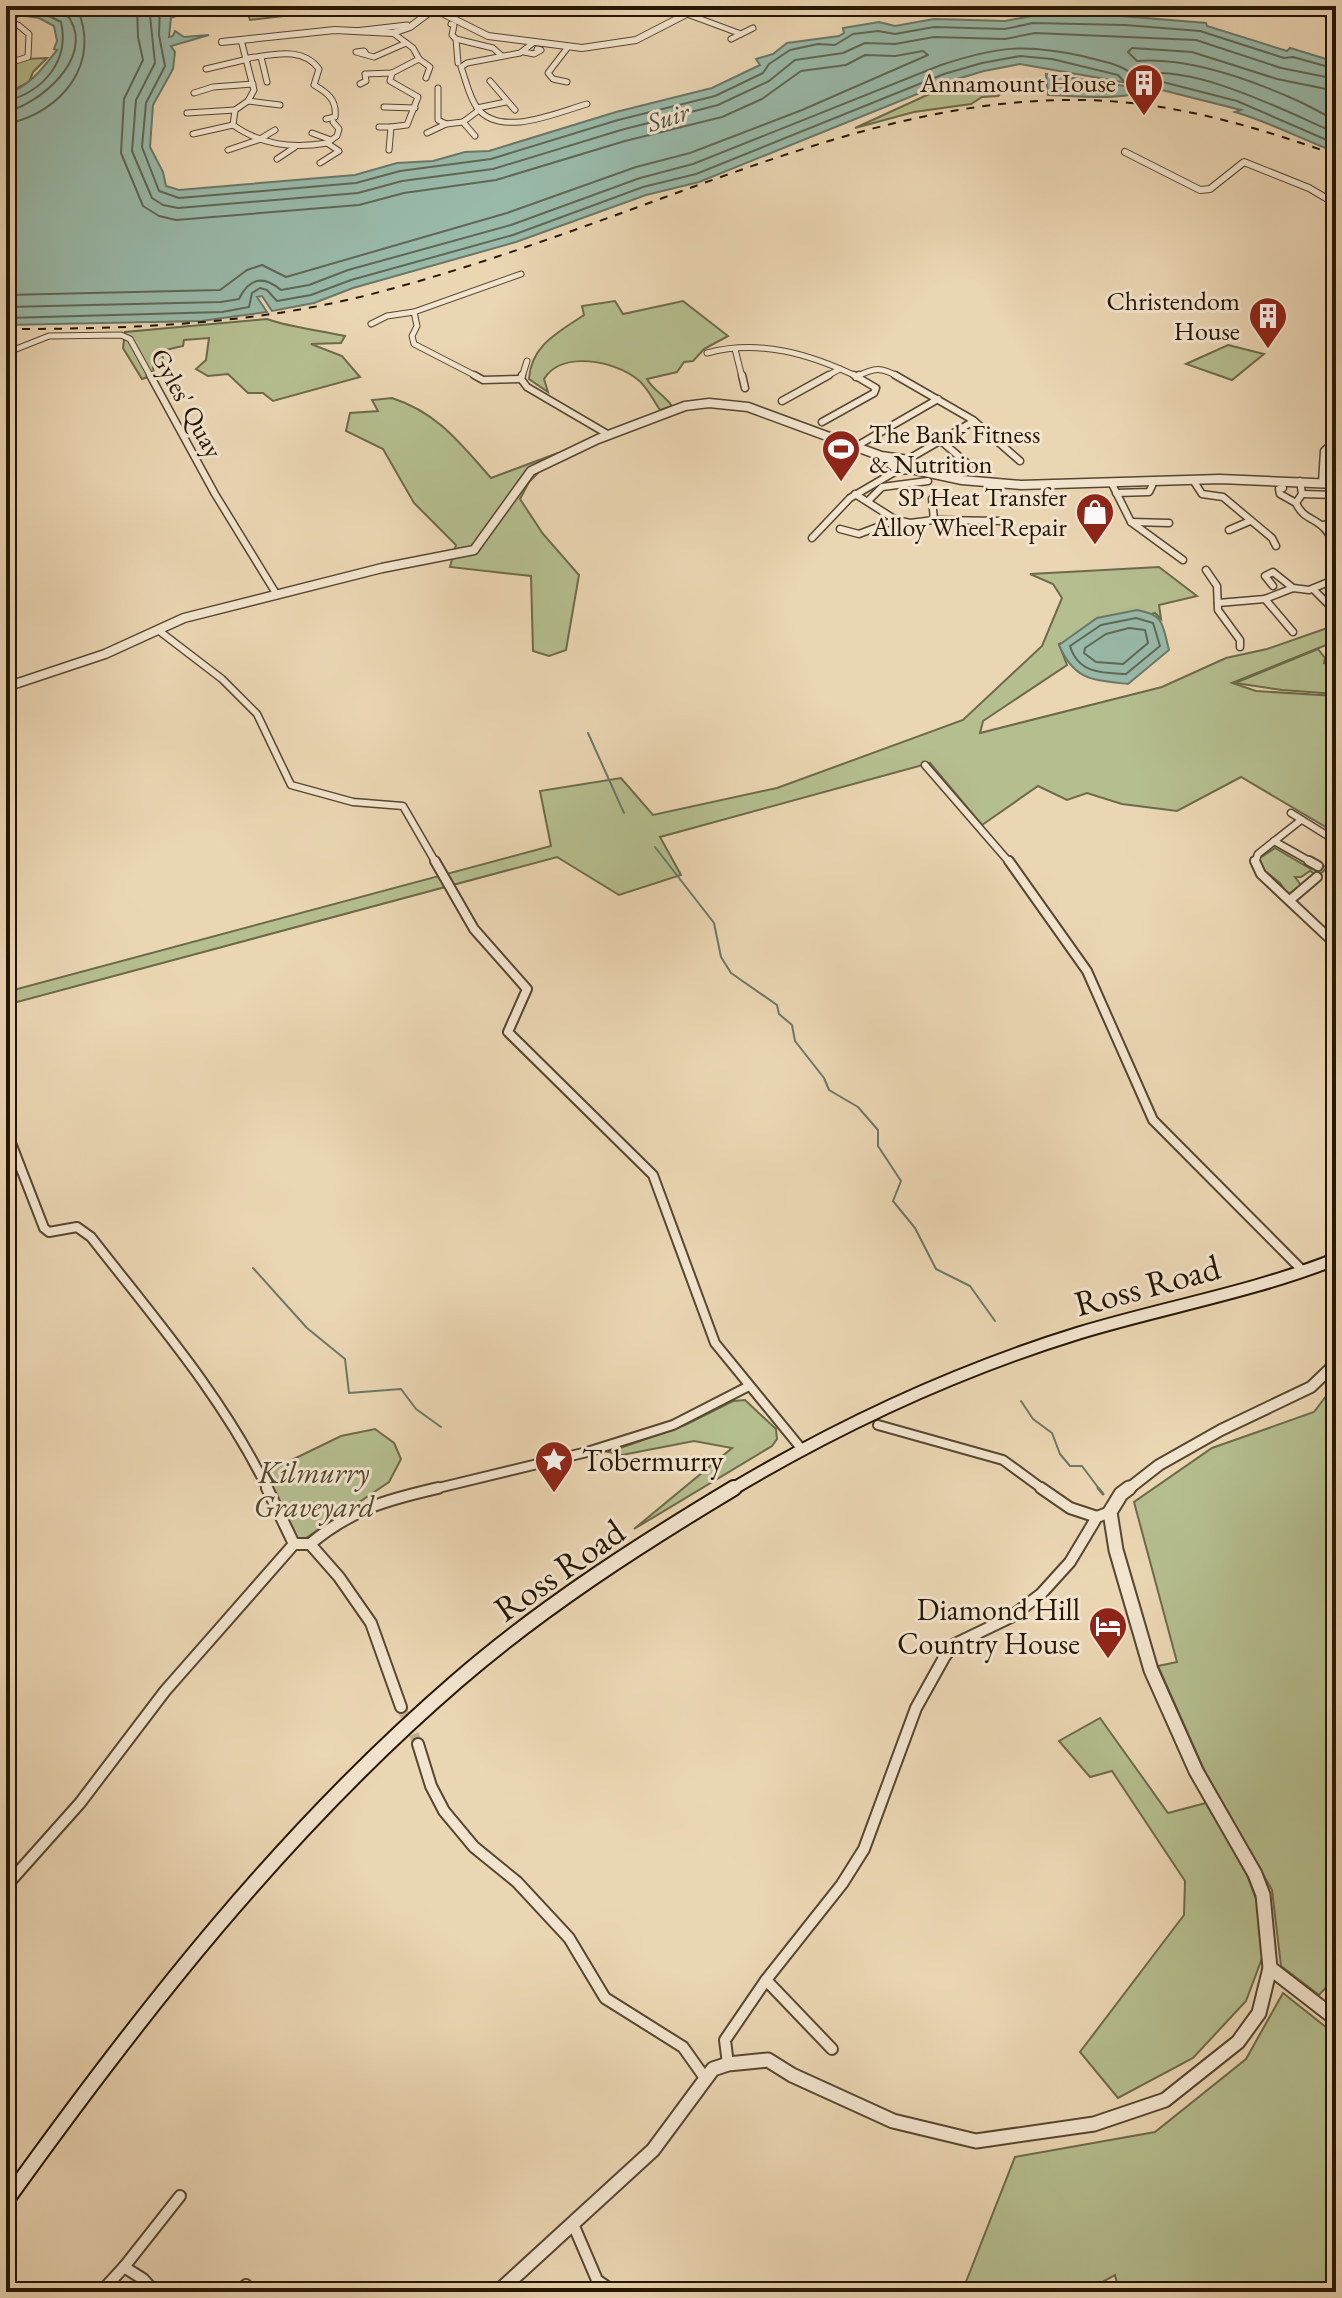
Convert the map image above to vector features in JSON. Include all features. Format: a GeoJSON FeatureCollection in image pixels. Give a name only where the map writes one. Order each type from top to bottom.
{"type":"FeatureCollection","features":[{"type":"Feature","properties":{"kind":"main road"},"geometry":{"type":"LineString","coordinates":[[1309,6],[1336,17]]}},
{"type":"Feature","properties":{"kind":"main road","name":"Ross Road"},"geometry":{"type":"LineString","coordinates":[[6,2201],[128,2033],[270,1862],[348,1783],[458,1680],[558,1604],[687,1517],[800,1447],[973,1369],[1091,1330],[1304,1272],[1336,1259]]}},
{"type":"Feature","properties":{"kind":"street"},"geometry":{"type":"LineString","coordinates":[[222,42],[332,31],[393,33],[412,26],[434,8],[484,35],[535,46],[626,43],[702,6]]}},
{"type":"Feature","properties":{"kind":"street"},"geometry":{"type":"LineString","coordinates":[[6,21],[23,10]]}},
{"type":"Feature","properties":{"kind":"street"},"geometry":{"type":"LineString","coordinates":[[687,14],[741,34]]}},
{"type":"Feature","properties":{"kind":"street"},"geometry":{"type":"LineString","coordinates":[[6,21],[18,25],[29,34],[28,57],[6,64]]}},
{"type":"Feature","properties":{"kind":"street"},"geometry":{"type":"LineString","coordinates":[[451,24],[458,63]]}},
{"type":"Feature","properties":{"kind":"street"},"geometry":{"type":"LineString","coordinates":[[354,31],[407,25]]}},
{"type":"Feature","properties":{"kind":"street"},"geometry":{"type":"LineString","coordinates":[[731,39],[753,28]]}},
{"type":"Feature","properties":{"kind":"street"},"geometry":{"type":"LineString","coordinates":[[393,33],[413,48],[419,59],[430,67],[426,78]]}},
{"type":"Feature","properties":{"kind":"street"},"geometry":{"type":"LineString","coordinates":[[456,39],[493,48],[502,56]]}},
{"type":"Feature","properties":{"kind":"street"},"geometry":{"type":"LineString","coordinates":[[187,113],[235,110],[253,95],[248,59],[241,40]]}},
{"type":"Feature","properties":{"kind":"street"},"geometry":{"type":"LineString","coordinates":[[233,41],[235,46],[245,50]]}},
{"type":"Feature","properties":{"kind":"street"},"geometry":{"type":"LineString","coordinates":[[366,54],[364,51],[356,52],[373,58],[406,43]]}},
{"type":"Feature","properties":{"kind":"street"},"geometry":{"type":"LineString","coordinates":[[535,46],[524,52],[463,65],[478,109],[490,119],[508,122],[587,104]]}},
{"type":"Feature","properties":{"kind":"street"},"geometry":{"type":"LineString","coordinates":[[524,52],[534,54],[541,50],[535,46]]}},
{"type":"Feature","properties":{"kind":"street"},"geometry":{"type":"LineString","coordinates":[[567,82],[553,79],[548,73],[568,47]]}},
{"type":"Feature","properties":{"kind":"street"},"geometry":{"type":"LineString","coordinates":[[206,69],[261,57],[300,53],[311,56],[319,69],[314,85],[328,94],[336,106],[335,117],[326,119]]}},
{"type":"Feature","properties":{"kind":"street"},"geometry":{"type":"LineString","coordinates":[[261,57],[267,82]]}},
{"type":"Feature","properties":{"kind":"street"},"geometry":{"type":"LineString","coordinates":[[366,81],[365,74],[392,73],[419,59]]}},
{"type":"Feature","properties":{"kind":"street"},"geometry":{"type":"LineString","coordinates":[[379,127],[407,125],[415,108],[417,94],[392,84],[392,73]]}},
{"type":"Feature","properties":{"kind":"street"},"geometry":{"type":"LineString","coordinates":[[360,84],[376,79]]}},
{"type":"Feature","properties":{"kind":"street"},"geometry":{"type":"LineString","coordinates":[[490,81],[515,110]]}},
{"type":"Feature","properties":{"kind":"street"},"geometry":{"type":"LineString","coordinates":[[194,93],[213,87],[253,84]]}},
{"type":"Feature","properties":{"kind":"street"},"geometry":{"type":"LineString","coordinates":[[438,88],[438,119],[446,124]]}},
{"type":"Feature","properties":{"kind":"street"},"geometry":{"type":"LineString","coordinates":[[248,101],[280,105]]}},
{"type":"Feature","properties":{"kind":"street"},"geometry":{"type":"LineString","coordinates":[[427,133],[446,124],[463,122],[478,109],[506,102]]}},
{"type":"Feature","properties":{"kind":"street"},"geometry":{"type":"LineString","coordinates":[[384,107],[415,108]]}},
{"type":"Feature","properties":{"kind":"street"},"geometry":{"type":"LineString","coordinates":[[233,125],[235,110]]}},
{"type":"Feature","properties":{"kind":"street"},"geometry":{"type":"LineString","coordinates":[[193,134],[233,125],[261,139],[295,147],[329,142],[337,136],[339,129],[333,122]]}},
{"type":"Feature","properties":{"kind":"street"},"geometry":{"type":"LineString","coordinates":[[463,122],[475,136]]}},
{"type":"Feature","properties":{"kind":"street"},"geometry":{"type":"LineString","coordinates":[[389,150],[391,127]]}},
{"type":"Feature","properties":{"kind":"street"},"geometry":{"type":"LineString","coordinates":[[228,150],[261,139],[275,130]]}},
{"type":"Feature","properties":{"kind":"street"},"geometry":{"type":"LineString","coordinates":[[312,133],[339,151],[320,163]]}},
{"type":"Feature","properties":{"kind":"street"},"geometry":{"type":"LineString","coordinates":[[277,159],[295,147]]}},
{"type":"Feature","properties":{"kind":"street"},"geometry":{"type":"LineString","coordinates":[[1125,152],[1194,189],[1210,189],[1244,162],[1309,188],[1336,204]]}},
{"type":"Feature","properties":{"kind":"street"},"geometry":{"type":"LineString","coordinates":[[371,324],[387,316],[414,312],[521,274]]}},
{"type":"Feature","properties":{"kind":"street"},"geometry":{"type":"LineString","coordinates":[[414,312],[417,326],[412,336],[414,344],[483,380],[521,379]]}},
{"type":"Feature","properties":{"kind":"street","name":"Gyles' Quay"},"geometry":{"type":"LineString","coordinates":[[6,353],[49,336],[121,335],[130,339],[215,494],[277,595]]}},
{"type":"Feature","properties":{"kind":"street"},"geometry":{"type":"LineString","coordinates":[[735,349],[745,388]]}},
{"type":"Feature","properties":{"kind":"street"},"geometry":{"type":"LineString","coordinates":[[707,353],[735,349],[794,352],[840,369],[874,387],[876,391],[822,422]]}},
{"type":"Feature","properties":{"kind":"street"},"geometry":{"type":"LineString","coordinates":[[521,379],[527,361]]}},
{"type":"Feature","properties":{"kind":"street"},"geometry":{"type":"LineString","coordinates":[[856,377],[879,367],[974,421],[1020,461]]}},
{"type":"Feature","properties":{"kind":"street"},"geometry":{"type":"LineString","coordinates":[[782,401],[840,369]]}},
{"type":"Feature","properties":{"kind":"street"},"geometry":{"type":"LineString","coordinates":[[521,379],[527,387],[609,435]]}},
{"type":"Feature","properties":{"kind":"street"},"geometry":{"type":"LineString","coordinates":[[855,447],[938,399]]}},
{"type":"Feature","properties":{"kind":"street"},"geometry":{"type":"LineString","coordinates":[[6,687],[105,654],[184,618],[382,568],[474,550],[531,471],[677,407],[709,403],[748,407],[881,456],[893,467],[1003,484],[1193,480],[1336,484]]}},
{"type":"Feature","properties":{"kind":"street"},"geometry":{"type":"LineString","coordinates":[[872,502],[882,487],[913,470],[940,440],[974,421]]}},
{"type":"Feature","properties":{"kind":"street"},"geometry":{"type":"LineString","coordinates":[[940,440],[969,465],[963,466]]}},
{"type":"Feature","properties":{"kind":"street"},"geometry":{"type":"LineString","coordinates":[[1322,483],[1324,451],[1327,448]]}},
{"type":"Feature","properties":{"kind":"street"},"geometry":{"type":"LineString","coordinates":[[812,538],[828,516],[893,467]]}},
{"type":"Feature","properties":{"kind":"street"},"geometry":{"type":"LineString","coordinates":[[913,470],[928,481]]}},
{"type":"Feature","properties":{"kind":"street"},"geometry":{"type":"LineString","coordinates":[[1193,480],[1202,494],[1223,497],[1272,538],[1276,546]]}},
{"type":"Feature","properties":{"kind":"street"},"geometry":{"type":"LineString","coordinates":[[1296,503],[1302,494],[1300,481]]}},
{"type":"Feature","properties":{"kind":"street"},"geometry":{"type":"LineString","coordinates":[[1111,482],[1131,522],[1183,560]]}},
{"type":"Feature","properties":{"kind":"street"},"geometry":{"type":"LineString","coordinates":[[1116,493],[1149,492],[1152,486]]}},
{"type":"Feature","properties":{"kind":"street"},"geometry":{"type":"LineString","coordinates":[[1283,488],[1279,489],[1280,494],[1296,503],[1309,521],[1322,525],[1336,524]]}},
{"type":"Feature","properties":{"kind":"street"},"geometry":{"type":"LineString","coordinates":[[855,494],[895,519],[910,523],[934,520],[1004,521]]}},
{"type":"Feature","properties":{"kind":"street"},"geometry":{"type":"LineString","coordinates":[[1302,494],[1336,495]]}},
{"type":"Feature","properties":{"kind":"street"},"geometry":{"type":"LineString","coordinates":[[932,499],[934,520]]}},
{"type":"Feature","properties":{"kind":"street"},"geometry":{"type":"LineString","coordinates":[[840,529],[859,534],[895,519]]}},
{"type":"Feature","properties":{"kind":"street"},"geometry":{"type":"LineString","coordinates":[[1229,530],[1250,521]]}},
{"type":"Feature","properties":{"kind":"street"},"geometry":{"type":"LineString","coordinates":[[1131,522],[1169,523]]}},
{"type":"Feature","properties":{"kind":"street"},"geometry":{"type":"LineString","coordinates":[[1322,525],[1336,545]]}},
{"type":"Feature","properties":{"kind":"street"},"geometry":{"type":"LineString","coordinates":[[1172,552],[1186,550]]}},
{"type":"Feature","properties":{"kind":"street"},"geometry":{"type":"LineString","coordinates":[[1273,568],[1300,591],[1313,589],[1336,576],[1330,566]]}},
{"type":"Feature","properties":{"kind":"street"},"geometry":{"type":"LineString","coordinates":[[1206,570],[1217,586],[1218,610],[1240,640],[1240,647]]}},
{"type":"Feature","properties":{"kind":"street"},"geometry":{"type":"LineString","coordinates":[[1273,586],[1266,574],[1279,574]]}},
{"type":"Feature","properties":{"kind":"street"},"geometry":{"type":"LineString","coordinates":[[1218,603],[1265,599],[1293,588]]}},
{"type":"Feature","properties":{"kind":"street"},"geometry":{"type":"LineString","coordinates":[[1313,589],[1332,608]]}},
{"type":"Feature","properties":{"kind":"street"},"geometry":{"type":"LineString","coordinates":[[1265,599],[1293,632]]}},
{"type":"Feature","properties":{"kind":"street"},"geometry":{"type":"LineString","coordinates":[[158,630],[222,679],[257,714],[291,785],[353,802],[403,806],[489,949],[527,989],[508,1032],[653,1175],[715,1343],[800,1447]]}},
{"type":"Feature","properties":{"kind":"street"},"geometry":{"type":"LineString","coordinates":[[925,765],[1020,874],[1087,971],[1153,1120],[1304,1272]]}},
{"type":"Feature","properties":{"kind":"street"},"geometry":{"type":"LineString","coordinates":[[1291,813],[1336,841]]}},
{"type":"Feature","properties":{"kind":"street"},"geometry":{"type":"LineString","coordinates":[[1301,820],[1258,854],[1254,862],[1261,874],[1328,937],[1336,939]]}},
{"type":"Feature","properties":{"kind":"street"},"geometry":{"type":"LineString","coordinates":[[1274,841],[1318,866]]}},
{"type":"Feature","properties":{"kind":"street"},"geometry":{"type":"LineString","coordinates":[[1290,900],[1317,877]]}},
{"type":"Feature","properties":{"kind":"street"},"geometry":{"type":"LineString","coordinates":[[1297,878],[1308,884]]}},
{"type":"Feature","properties":{"kind":"street"},"geometry":{"type":"LineString","coordinates":[[6,1130],[44,1228],[49,1232],[66,1227],[82,1230],[142,1300],[209,1390],[252,1457],[294,1544]]}},
{"type":"Feature","properties":{"kind":"street"},"geometry":{"type":"LineString","coordinates":[[878,1425],[1005,1461],[1044,1493],[1088,1516],[1097,1517],[1110,1512],[1121,1494],[1159,1465],[1221,1430],[1311,1387],[1336,1363]]}},
{"type":"Feature","properties":{"kind":"street"},"geometry":{"type":"LineString","coordinates":[[6,1886],[80,1803],[165,1691],[294,1544],[310,1544],[336,1522],[375,1503],[602,1448],[673,1425],[749,1386]]}},
{"type":"Feature","properties":{"kind":"street"},"geometry":{"type":"LineString","coordinates":[[498,2292],[653,2150],[713,2069],[728,2064],[768,2060],[792,2075],[893,2121],[976,2141],[1094,2124],[1165,2100],[1238,2042],[1259,2013],[1270,1968],[1263,1895],[1255,1874],[1196,1771],[1151,1670],[1116,1550],[1110,1512]]}},
{"type":"Feature","properties":{"kind":"street"},"geometry":{"type":"LineString","coordinates":[[728,2064],[725,2040],[766,1980],[842,1884],[864,1849],[916,1708],[945,1656],[955,1644],[1011,1617],[1041,1594],[1070,1562],[1097,1517]]}},
{"type":"Feature","properties":{"kind":"street"},"geometry":{"type":"LineString","coordinates":[[310,1544],[339,1577],[371,1623],[401,1707]]}},
{"type":"Feature","properties":{"kind":"street"},"geometry":{"type":"LineString","coordinates":[[418,1744],[431,1786],[444,1811],[464,1835],[517,1882],[569,1938],[605,1998],[683,2047],[705,2078]]}},
{"type":"Feature","properties":{"kind":"street"},"geometry":{"type":"LineString","coordinates":[[1270,1968],[1336,2019]]}},
{"type":"Feature","properties":{"kind":"street"},"geometry":{"type":"LineString","coordinates":[[766,1980],[832,2049]]}},
{"type":"Feature","properties":{"kind":"street"},"geometry":{"type":"LineString","coordinates":[[101,2292],[180,2196]]}},
{"type":"Feature","properties":{"kind":"street"},"geometry":{"type":"LineString","coordinates":[[573,2224],[597,2280],[614,2292]]}},
{"type":"Feature","properties":{"kind":"street"},"geometry":{"type":"LineString","coordinates":[[124,2267],[143,2279],[155,2292]]}},
{"type":"Feature","properties":{"kind":"green space"},"geometry":{"type":"Polygon","coordinates":[[[245,6],[368,6],[250,20],[245,6]]]}},
{"type":"Feature","properties":{"kind":"green space"},"geometry":{"type":"Polygon","coordinates":[[[47,58],[33,72],[29,82],[6,94],[6,67],[25,59],[47,58]]]}},
{"type":"Feature","properties":{"kind":"green space"},"geometry":{"type":"Polygon","coordinates":[[[960,80],[959,86],[965,88],[1007,84],[1007,89],[998,96],[982,97],[971,104],[914,112],[855,128],[960,80]]]}},
{"type":"Feature","properties":{"kind":"green space"},"geometry":{"type":"Polygon","coordinates":[[[615,301],[623,314],[683,301],[728,336],[704,349],[693,361],[684,362],[677,372],[647,379],[672,406],[660,410],[637,379],[603,363],[563,364],[544,379],[548,392],[529,379],[531,367],[541,348],[584,315],[582,306],[615,301]]]}},
{"type":"Feature","properties":{"kind":"green space"},"geometry":{"type":"Polygon","coordinates":[[[267,319],[345,336],[341,343],[311,344],[342,356],[360,377],[273,401],[263,393],[248,393],[228,374],[208,376],[196,369],[206,360],[209,338],[184,340],[183,346],[161,351],[164,362],[153,366],[154,375],[142,379],[123,348],[125,332],[267,319]]]}},
{"type":"Feature","properties":{"kind":"green space"},"geometry":{"type":"Polygon","coordinates":[[[1228,345],[1264,354],[1232,380],[1186,364],[1228,345]]]}},
{"type":"Feature","properties":{"kind":"green space"},"geometry":{"type":"Polygon","coordinates":[[[392,398],[435,421],[491,478],[558,453],[529,482],[520,499],[543,534],[579,575],[566,650],[549,656],[533,651],[531,576],[450,567],[456,545],[414,503],[383,449],[346,431],[350,413],[378,411],[372,400],[392,398]]]}},
{"type":"Feature","properties":{"kind":"green space"},"geometry":{"type":"Polygon","coordinates":[[[1159,567],[1197,596],[1159,605],[1161,619],[1155,613],[1059,644],[1067,665],[983,721],[980,733],[1162,687],[1226,658],[1267,649],[1336,625],[1336,641],[1232,683],[1256,691],[1336,696],[1336,833],[1241,777],[1177,811],[1122,804],[1087,793],[1067,800],[1038,786],[982,825],[930,763],[660,837],[681,875],[619,895],[557,857],[6,1005],[6,992],[551,846],[540,791],[621,778],[653,815],[777,788],[963,720],[1042,646],[1062,598],[1053,584],[1030,574],[1159,567]]]}},
{"type":"Feature","properties":{"kind":"green space"},"geometry":{"type":"Polygon","coordinates":[[[1318,649],[1325,658],[1324,663],[1336,664],[1336,694],[1235,683],[1318,649]]]}},
{"type":"Feature","properties":{"kind":"green space"},"geometry":{"type":"Polygon","coordinates":[[[1275,848],[1311,869],[1320,863],[1327,868],[1318,876],[1310,871],[1295,877],[1301,885],[1288,895],[1280,883],[1260,867],[1260,858],[1275,848]]]}},
{"type":"Feature","properties":{"kind":"green space"},"geometry":{"type":"Polygon","coordinates":[[[1336,1383],[1336,1981],[1334,1979],[1319,1995],[1281,1966],[1272,1890],[1205,1772],[1158,1666],[1177,1662],[1134,1502],[1212,1448],[1314,1412],[1336,1383]]]}},
{"type":"Feature","properties":{"kind":"green space"},"geometry":{"type":"Polygon","coordinates":[[[745,1400],[776,1429],[777,1439],[772,1446],[634,1529],[732,1448],[694,1441],[622,1455],[609,1452],[685,1425],[733,1401],[745,1400]]]}},
{"type":"Feature","properties":{"kind":"green space","name":"Kilmurry Graveyard"},"geometry":{"type":"Polygon","coordinates":[[[375,1429],[394,1443],[401,1459],[389,1482],[306,1538],[294,1538],[269,1478],[273,1469],[341,1436],[375,1429]]]}},
{"type":"Feature","properties":{"kind":"green space"},"geometry":{"type":"Polygon","coordinates":[[[1100,1718],[1168,1813],[1206,1803],[1242,1862],[1259,1907],[1264,1953],[1246,2001],[1193,2058],[1118,2098],[1080,2052],[1184,1915],[1185,1881],[1112,1771],[1090,1777],[1059,1741],[1100,1718]]]}},
{"type":"Feature","properties":{"kind":"green space"},"geometry":{"type":"Polygon","coordinates":[[[1283,1993],[1336,2035],[1336,2292],[1119,2292],[1115,2275],[1084,2292],[962,2292],[1015,2157],[1155,2132],[1246,2059],[1283,1993]]]}},
{"type":"Feature","properties":{"kind":"water","name":"Suir"},"geometry":{"type":"Polygon","coordinates":[[[6,6],[175,7],[166,10],[166,13],[185,12],[171,18],[169,37],[175,31],[184,37],[209,35],[171,46],[175,52],[173,69],[153,105],[150,147],[163,172],[166,186],[179,190],[355,175],[397,163],[433,161],[465,152],[489,151],[616,112],[712,88],[760,65],[756,59],[773,54],[787,43],[839,36],[844,33],[843,28],[879,22],[895,26],[934,19],[1005,21],[1037,15],[1121,16],[1206,23],[1207,26],[1287,51],[1290,48],[1336,62],[1336,152],[1235,112],[1241,110],[1154,88],[1115,97],[1048,95],[1046,74],[1131,87],[1133,84],[1020,64],[947,82],[699,182],[646,195],[516,242],[353,288],[314,303],[272,311],[262,296],[257,297],[267,312],[201,321],[6,325],[6,94],[36,75],[57,50],[54,49],[57,41],[54,26],[39,18],[20,15],[25,11],[6,6]]]}},
{"type":"Feature","properties":{"kind":"water"},"geometry":{"type":"Polygon","coordinates":[[[1137,610],[1158,618],[1169,650],[1128,684],[1086,676],[1078,672],[1065,657],[1059,645],[1097,618],[1137,610]]]}},
{"type":"Feature","properties":{"kind":"waterway"},"geometry":{"type":"LineString","coordinates":[[588,733],[624,813]]}},
{"type":"Feature","properties":{"kind":"waterway"},"geometry":{"type":"LineString","coordinates":[[655,847],[714,923],[721,957],[731,973],[777,1005],[779,1014],[792,1025],[795,1041],[824,1078],[829,1090],[858,1107],[878,1130],[878,1146],[901,1181],[893,1201],[915,1228],[936,1269],[970,1286],[995,1321]]}},
{"type":"Feature","properties":{"kind":"waterway"},"geometry":{"type":"LineString","coordinates":[[253,1268],[307,1328],[345,1359],[349,1393],[401,1389],[416,1409],[441,1427]]}},
{"type":"Feature","properties":{"kind":"waterway"},"geometry":{"type":"LineString","coordinates":[[1021,1401],[1033,1419],[1052,1433],[1060,1454],[1070,1466],[1082,1466],[1100,1490]]}},
{"type":"Feature","properties":{"kind":"waterway"},"geometry":{"type":"LineString","coordinates":[[1098,1488],[1103,1494]]}},
{"type":"Feature","properties":{"kind":"tunnel"},"geometry":{"type":"LineString","coordinates":[[401,1707],[418,1744]]}},
{"type":"Feature","properties":{"kind":"railway"},"geometry":{"type":"LineString","coordinates":[[6,329],[97,328],[233,319],[368,295],[494,258],[794,152],[888,125],[984,106],[1082,100],[1147,105],[1243,125],[1336,155]]}},
{"type":"Feature","properties":{"kind":"place","name":"Annamount House"},"geometry":{"type":"Point","coordinates":[1144,117]}},
{"type":"Feature","properties":{"kind":"place","name":"Christendom House"},"geometry":{"type":"Point","coordinates":[1268,350]}},
{"type":"Feature","properties":{"kind":"place","name":"The Bank Fitness & Nutrition"},"geometry":{"type":"Point","coordinates":[841,483]}},
{"type":"Feature","properties":{"kind":"place","name":"SP Heat Transfer Alloy Wheel Repair"},"geometry":{"type":"Point","coordinates":[1095,546]}},
{"type":"Feature","properties":{"kind":"place","name":"Tobermurry"},"geometry":{"type":"Point","coordinates":[554,1494]}},
{"type":"Feature","properties":{"kind":"place","name":"Diamond Hill Country House"},"geometry":{"type":"Point","coordinates":[1108,1660]}}]}
